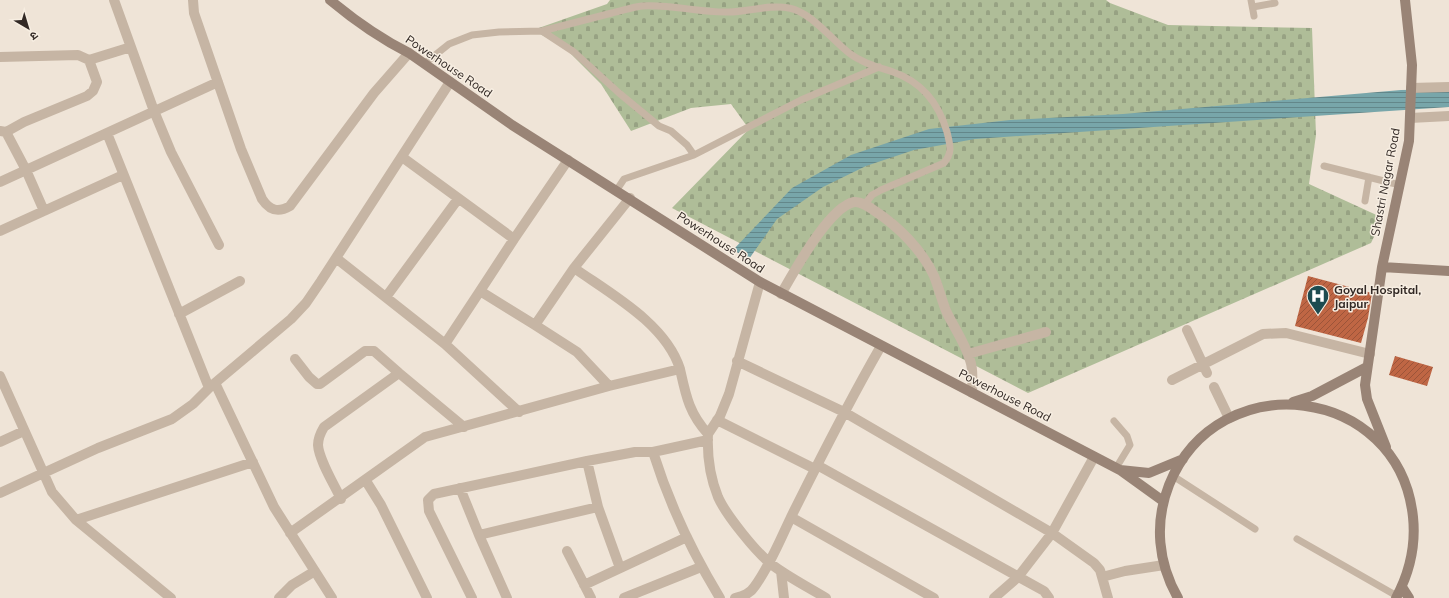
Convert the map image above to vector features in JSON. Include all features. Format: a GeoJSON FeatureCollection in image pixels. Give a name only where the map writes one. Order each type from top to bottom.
{"type":"FeatureCollection","features":[{"type":"Feature","properties":{"kind":"main road","name":"Powerhouse Road"},"geometry":{"type":"LineString","coordinates":[[330,0],[357,21],[409,53],[512,125],[630,198],[757,280],[781,294],[1118,469],[1163,501]]}},
{"type":"Feature","properties":{"kind":"main road","name":"Shastri Nagar Road"},"geometry":{"type":"LineString","coordinates":[[1388,453],[1367,398],[1366,385],[1367,367],[1382,267],[1409,141],[1412,65],[1405,0]]}},
{"type":"Feature","properties":{"kind":"main road"},"geometry":{"type":"LineString","coordinates":[[1382,267],[1449,271]]}},
{"type":"Feature","properties":{"kind":"main road"},"geometry":{"type":"LineString","coordinates":[[1178,598],[1170,584],[1164,565],[1159,530],[1163,501],[1176,468],[1195,444],[1213,428],[1230,418],[1254,408],[1289,404],[1312,396],[1367,367]]}},
{"type":"Feature","properties":{"kind":"main road"},"geometry":{"type":"LineString","coordinates":[[1289,404],[1320,408],[1340,415],[1368,431],[1388,453],[1400,471],[1411,500],[1415,536],[1411,563],[1398,594],[1409,598]]}},
{"type":"Feature","properties":{"kind":"main road"},"geometry":{"type":"LineString","coordinates":[[1118,469],[1149,473],[1184,458]]}},
{"type":"Feature","properties":{"kind":"street"},"geometry":{"type":"LineString","coordinates":[[114,0],[154,112],[171,152],[219,245]]}},
{"type":"Feature","properties":{"kind":"street"},"geometry":{"type":"LineString","coordinates":[[192,0],[194,13],[241,149],[262,199],[266,206],[274,211],[282,211],[290,206],[374,93],[409,53]]}},
{"type":"Feature","properties":{"kind":"street"},"geometry":{"type":"LineString","coordinates":[[89,60],[131,47]]}},
{"type":"Feature","properties":{"kind":"street"},"geometry":{"type":"LineString","coordinates":[[0,57],[78,54],[89,60],[97,82],[93,91],[87,96],[3,131],[26,170],[44,211]]}},
{"type":"Feature","properties":{"kind":"street"},"geometry":{"type":"LineString","coordinates":[[0,182],[218,82]]}},
{"type":"Feature","properties":{"kind":"street"},"geometry":{"type":"LineString","coordinates":[[0,493],[98,448],[172,419],[193,404],[291,319],[306,303],[450,82]]}},
{"type":"Feature","properties":{"kind":"street"},"geometry":{"type":"LineString","coordinates":[[1411,84],[1449,87]]}},
{"type":"Feature","properties":{"kind":"street"},"geometry":{"type":"LineString","coordinates":[[1410,116],[1449,116]]}},
{"type":"Feature","properties":{"kind":"street"},"geometry":{"type":"LineString","coordinates":[[107,133],[179,314],[212,386],[253,462],[274,507],[332,598]]}},
{"type":"Feature","properties":{"kind":"street"},"geometry":{"type":"LineString","coordinates":[[402,157],[514,240]]}},
{"type":"Feature","properties":{"kind":"street"},"geometry":{"type":"LineString","coordinates":[[445,344],[568,160]]}},
{"type":"Feature","properties":{"kind":"street"},"geometry":{"type":"LineString","coordinates":[[0,231],[123,175]]}},
{"type":"Feature","properties":{"kind":"street"},"geometry":{"type":"LineString","coordinates":[[535,325],[574,268],[630,198]]}},
{"type":"Feature","properties":{"kind":"street"},"geometry":{"type":"LineString","coordinates":[[386,297],[458,199]]}},
{"type":"Feature","properties":{"kind":"street"},"geometry":{"type":"LineString","coordinates":[[781,294],[825,225],[847,205],[855,202],[865,204],[893,225],[907,238],[925,261],[933,275],[948,314],[968,354],[973,371],[972,393]]}},
{"type":"Feature","properties":{"kind":"street"},"geometry":{"type":"LineString","coordinates":[[336,258],[445,344],[519,412]]}},
{"type":"Feature","properties":{"kind":"street"},"geometry":{"type":"LineString","coordinates":[[574,268],[658,330],[676,356],[687,401],[708,437]]}},
{"type":"Feature","properties":{"kind":"street"},"geometry":{"type":"LineString","coordinates":[[757,280],[729,394],[708,437],[707,455],[718,498],[768,566],[781,571],[826,598]]}},
{"type":"Feature","properties":{"kind":"street"},"geometry":{"type":"LineString","coordinates":[[179,314],[240,281]]}},
{"type":"Feature","properties":{"kind":"street"},"geometry":{"type":"LineString","coordinates":[[480,291],[577,352],[609,386]]}},
{"type":"Feature","properties":{"kind":"street"},"geometry":{"type":"LineString","coordinates":[[1187,330],[1207,373]]}},
{"type":"Feature","properties":{"kind":"street"},"geometry":{"type":"LineString","coordinates":[[968,354],[1046,332]]}},
{"type":"Feature","properties":{"kind":"street"},"geometry":{"type":"LineString","coordinates":[[1172,380],[1202,363],[1263,334],[1286,333],[1370,354]]}},
{"type":"Feature","properties":{"kind":"street"},"geometry":{"type":"LineString","coordinates":[[735,598],[750,594],[768,566],[791,516],[844,412],[881,346]]}},
{"type":"Feature","properties":{"kind":"street"},"geometry":{"type":"LineString","coordinates":[[295,359],[309,377],[317,384],[320,384],[365,352],[374,351],[464,427]]}},
{"type":"Feature","properties":{"kind":"street"},"geometry":{"type":"LineString","coordinates":[[737,361],[844,412],[1052,533],[1094,562],[1100,570],[1108,598]]}},
{"type":"Feature","properties":{"kind":"street"},"geometry":{"type":"LineString","coordinates":[[290,533],[366,481],[425,437],[609,386],[680,369]]}},
{"type":"Feature","properties":{"kind":"street"},"geometry":{"type":"LineString","coordinates":[[340,499],[318,445],[324,426],[399,373]]}},
{"type":"Feature","properties":{"kind":"street"},"geometry":{"type":"LineString","coordinates":[[0,376],[52,492],[76,520],[171,598]]}},
{"type":"Feature","properties":{"kind":"street"},"geometry":{"type":"LineString","coordinates":[[1214,387],[1230,418]]}},
{"type":"Feature","properties":{"kind":"street"},"geometry":{"type":"LineString","coordinates":[[717,420],[816,467],[1044,591],[1049,598]]}},
{"type":"Feature","properties":{"kind":"street"},"geometry":{"type":"LineString","coordinates":[[0,442],[24,431]]}},
{"type":"Feature","properties":{"kind":"street"},"geometry":{"type":"LineString","coordinates":[[472,598],[429,511],[428,500],[434,494],[587,461],[635,452],[653,452],[708,437]]}},
{"type":"Feature","properties":{"kind":"street"},"geometry":{"type":"LineString","coordinates":[[653,452],[664,486],[687,537],[701,567],[720,598]]}},
{"type":"Feature","properties":{"kind":"street"},"geometry":{"type":"LineString","coordinates":[[994,598],[1018,577],[1052,533],[1094,456]]}},
{"type":"Feature","properties":{"kind":"street"},"geometry":{"type":"LineString","coordinates":[[587,461],[598,507],[620,568]]}},
{"type":"Feature","properties":{"kind":"street"},"geometry":{"type":"LineString","coordinates":[[76,520],[253,462]]}},
{"type":"Feature","properties":{"kind":"street"},"geometry":{"type":"LineString","coordinates":[[366,481],[381,505],[427,598]]}},
{"type":"Feature","properties":{"kind":"street"},"geometry":{"type":"LineString","coordinates":[[460,488],[507,598]]}},
{"type":"Feature","properties":{"kind":"street"},"geometry":{"type":"LineString","coordinates":[[479,535],[598,507]]}},
{"type":"Feature","properties":{"kind":"street"},"geometry":{"type":"LineString","coordinates":[[791,516],[934,598]]}},
{"type":"Feature","properties":{"kind":"street"},"geometry":{"type":"LineString","coordinates":[[584,586],[687,537]]}},
{"type":"Feature","properties":{"kind":"street"},"geometry":{"type":"LineString","coordinates":[[567,551],[591,598]]}},
{"type":"Feature","properties":{"kind":"street"},"geometry":{"type":"LineString","coordinates":[[1102,577],[1125,571],[1164,565]]}},
{"type":"Feature","properties":{"kind":"street"},"geometry":{"type":"LineString","coordinates":[[624,598],[701,567]]}},
{"type":"Feature","properties":{"kind":"street"},"geometry":{"type":"LineString","coordinates":[[279,598],[292,585],[315,571]]}},
{"type":"Feature","properties":{"kind":"street"},"geometry":{"type":"LineString","coordinates":[[781,571],[784,598]]}},
{"type":"Feature","properties":{"kind":"lane"},"geometry":{"type":"LineString","coordinates":[[1254,16],[1252,4],[1275,3]]}},
{"type":"Feature","properties":{"kind":"lane"},"geometry":{"type":"LineString","coordinates":[[424,64],[449,44],[472,36],[499,32],[542,31],[640,6],[661,6],[711,12],[752,11],[782,7],[791,8],[800,12],[811,20],[849,54],[896,73],[915,84],[930,97],[942,115],[950,146],[950,156],[944,163],[881,190],[872,195],[865,204]]}},
{"type":"Feature","properties":{"kind":"lane"},"geometry":{"type":"LineString","coordinates":[[542,31],[574,52],[619,94],[659,126],[671,131],[687,145],[694,155]]}},
{"type":"Feature","properties":{"kind":"lane"},"geometry":{"type":"LineString","coordinates":[[616,190],[624,179],[694,155],[801,100],[880,67]]}},
{"type":"Feature","properties":{"kind":"lane"},"geometry":{"type":"LineString","coordinates":[[1324,166],[1400,185]]}},
{"type":"Feature","properties":{"kind":"lane"},"geometry":{"type":"LineString","coordinates":[[1365,201],[1369,178]]}},
{"type":"Feature","properties":{"kind":"lane"},"geometry":{"type":"LineString","coordinates":[[1114,421],[1127,436],[1130,445],[1118,469]]}},
{"type":"Feature","properties":{"kind":"lane"},"geometry":{"type":"LineString","coordinates":[[1173,476],[1255,529]]}},
{"type":"Feature","properties":{"kind":"lane"},"geometry":{"type":"LineString","coordinates":[[1297,539],[1398,594]]}},
{"type":"Feature","properties":{"kind":"green space"},"geometry":{"type":"Polygon","coordinates":[[[610,0],[1106,0],[1110,3],[1168,25],[1312,28],[1316,135],[1309,184],[1383,218],[1371,243],[1028,393],[672,208],[749,129],[731,104],[691,108],[631,131],[601,84],[565,48],[533,30],[607,4],[610,0]]]}},
{"type":"Feature","properties":{"kind":"water"},"geometry":{"type":"Polygon","coordinates":[[[1449,89],[1449,107],[975,139],[914,150],[866,166],[823,187],[777,219],[749,259],[733,250],[792,188],[851,155],[929,129],[1010,120],[1123,114],[1401,90],[1449,89]]]}},
{"type":"Feature","properties":{"kind":"building"},"geometry":{"type":"Polygon","coordinates":[[[1308,276],[1372,293],[1368,318],[1361,343],[1295,326],[1308,276]]]}},
{"type":"Feature","properties":{"kind":"building"},"geometry":{"type":"Polygon","coordinates":[[[1395,356],[1433,367],[1427,386],[1389,375],[1395,356]]]}},
{"type":"Feature","properties":{"kind":"place","name":"Goyal Hospital, Jaipur"},"geometry":{"type":"Point","coordinates":[1318,316]}}]}
